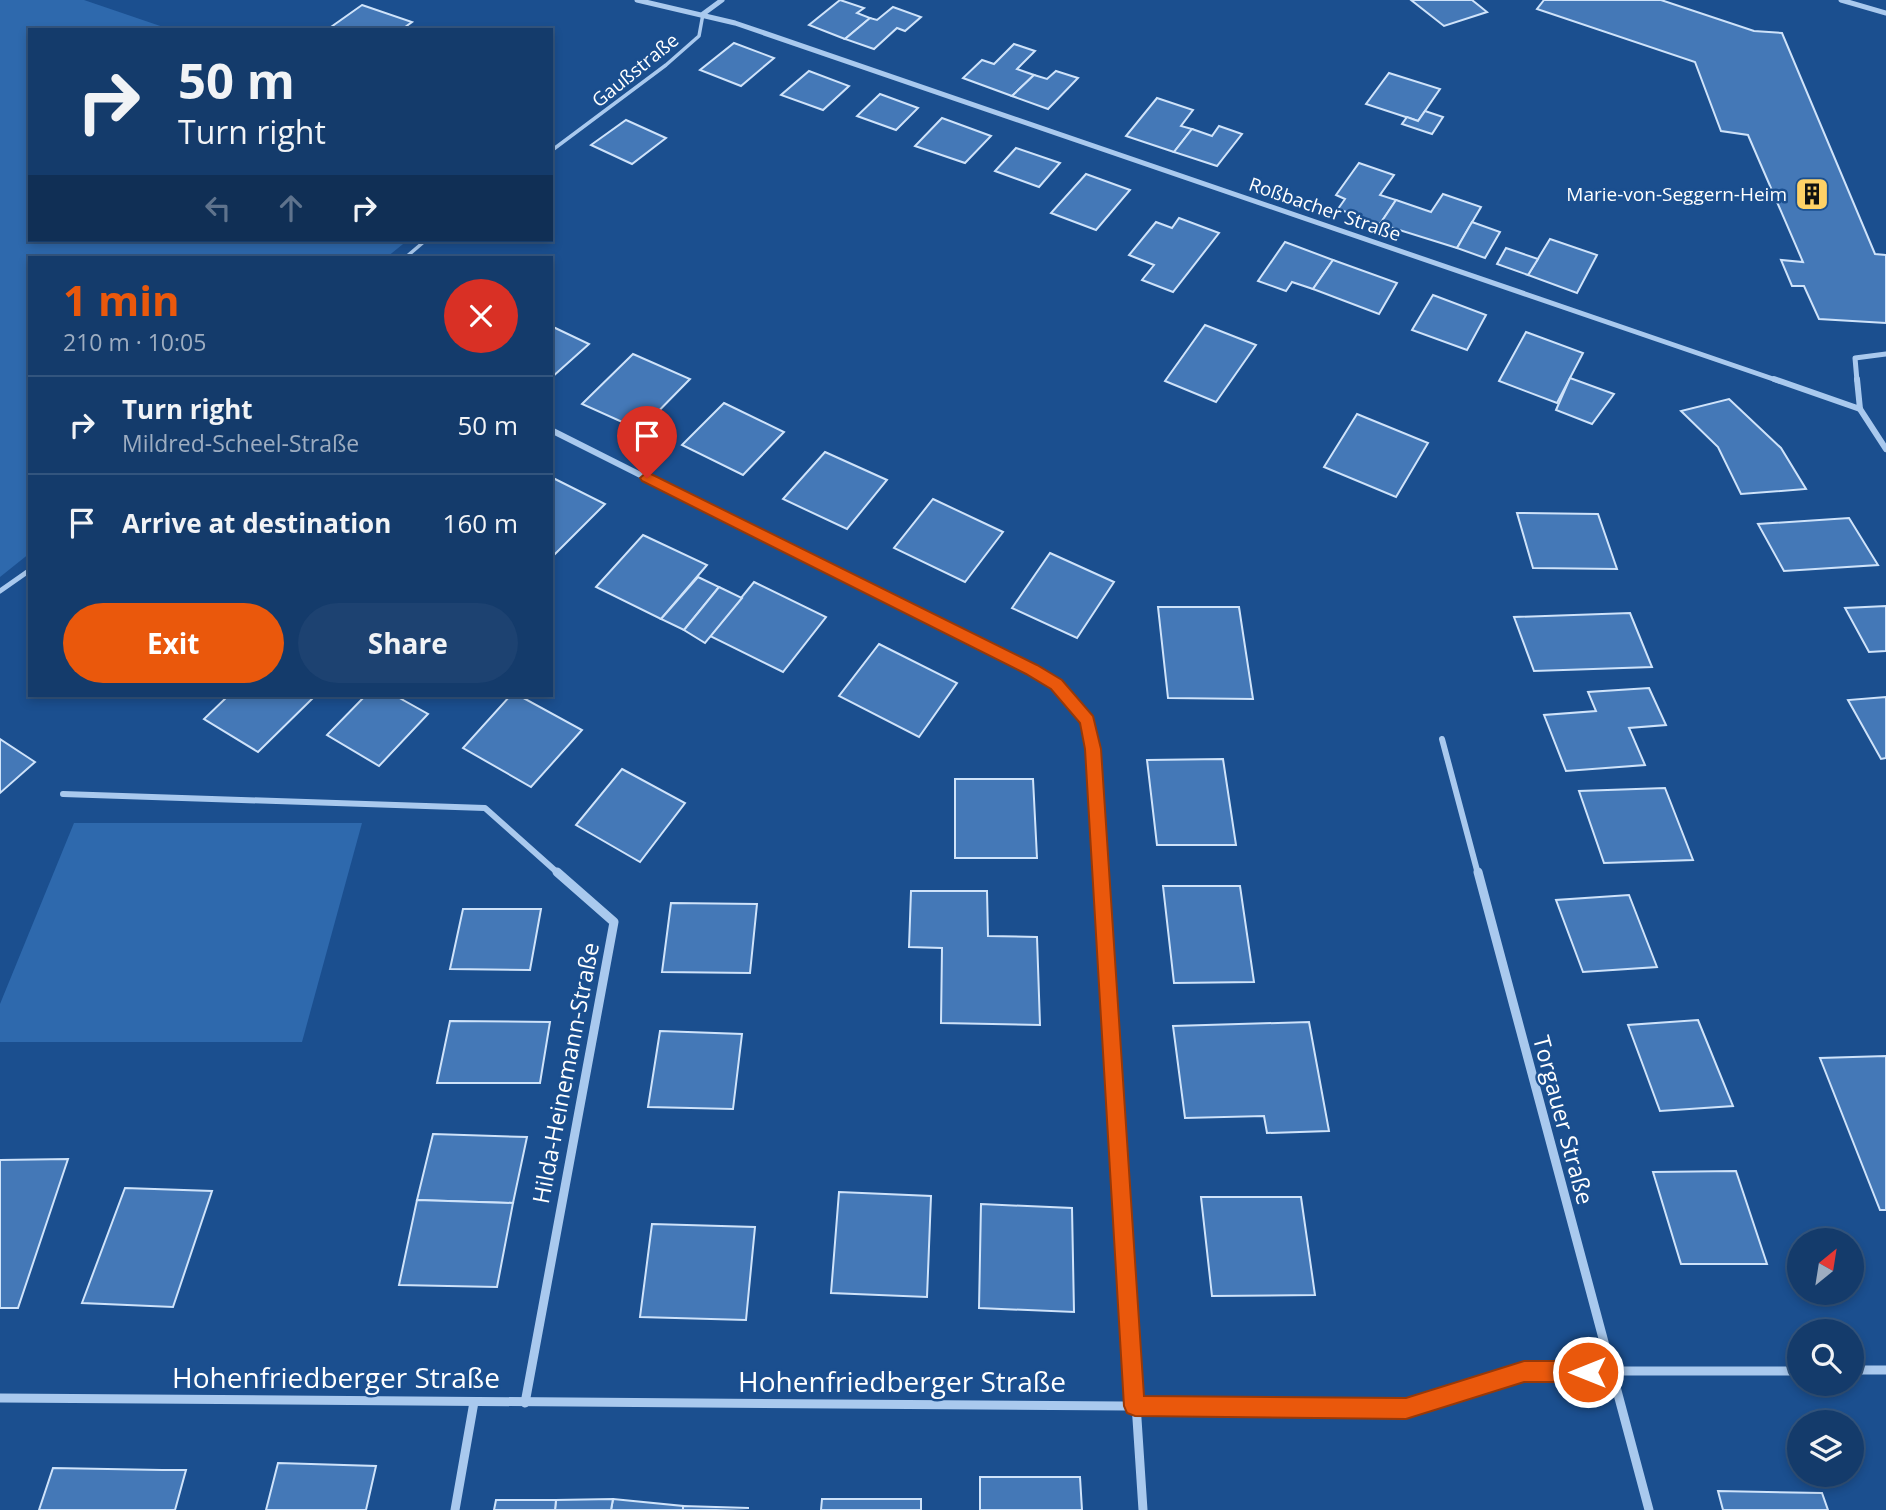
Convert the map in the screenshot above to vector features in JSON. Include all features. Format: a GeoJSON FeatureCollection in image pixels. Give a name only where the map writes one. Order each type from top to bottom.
{"type":"FeatureCollection","features":[{"type":"Feature","properties":{"kind":"street","name":"Roßbacher Straße"},"geometry":{"type":"LineString","coordinates":[[637,0],[703,14],[768,34],[1860,409]]}},
{"type":"Feature","properties":{"kind":"street","name":"Gaußstraße"},"geometry":{"type":"LineString","coordinates":[[703,14],[722,0]]}},
{"type":"Feature","properties":{"kind":"street"},"geometry":{"type":"LineString","coordinates":[[1841,0],[1886,13]]}},
{"type":"Feature","properties":{"kind":"street"},"geometry":{"type":"LineString","coordinates":[[1886,354],[1855,359],[1860,409],[1886,449]]}},
{"type":"Feature","properties":{"kind":"street"},"geometry":{"type":"LineString","coordinates":[[553,431],[1031,670],[1056,684],[1087,721],[1093,749],[1143,1510]]}},
{"type":"Feature","properties":{"kind":"street","name":"Torgauer Straße"},"geometry":{"type":"LineString","coordinates":[[1442,739],[1649,1510]]}},
{"type":"Feature","properties":{"kind":"street","name":"Hilda-Heinemann-Straße"},"geometry":{"type":"LineString","coordinates":[[64,794],[485,808],[614,922],[525,1403]]}},
{"type":"Feature","properties":{"kind":"street"},"geometry":{"type":"LineString","coordinates":[[1864,1370],[1886,1370]]}},
{"type":"Feature","properties":{"kind":"street","name":"Hohenfriedberger Straße"},"geometry":{"type":"LineString","coordinates":[[0,1398],[1406,1408],[1524,1371],[1787,1371]]}},
{"type":"Feature","properties":{"kind":"street"},"geometry":{"type":"LineString","coordinates":[[455,1510],[474,1402]]}},
{"type":"Feature","properties":{"kind":"lane","name":"Gaußstraße"},"geometry":{"type":"LineString","coordinates":[[553,150],[666,65],[699,36],[703,14]]}},
{"type":"Feature","properties":{"kind":"lane"},"geometry":{"type":"LineString","coordinates":[[407,256],[423,242]]}},
{"type":"Feature","properties":{"kind":"lane"},"geometry":{"type":"LineString","coordinates":[[0,591],[28,571]]}},
{"type":"Feature","properties":{"kind":"shaded area"},"geometry":{"type":"Polygon","coordinates":[[[0,0],[84,0],[166,28],[28,28],[28,242],[406,242],[388,256],[28,256],[28,555],[0,577],[0,0]]]}},
{"type":"Feature","properties":{"kind":"shaded area"},"geometry":{"type":"Polygon","coordinates":[[[74,823],[362,823],[302,1042],[0,1042],[0,1004],[74,823]]]}},
{"type":"Feature","properties":{"kind":"building"},"geometry":{"type":"Polygon","coordinates":[[[840,0],[864,8],[857,13],[870,18],[845,39],[809,25],[840,0]]]}},
{"type":"Feature","properties":{"kind":"building"},"geometry":{"type":"Polygon","coordinates":[[[1411,0],[1472,0],[1487,12],[1444,26],[1411,0]]]}},
{"type":"Feature","properties":{"kind":"building","name":"Marie-von-Seggern-Heim"},"geometry":{"type":"Polygon","coordinates":[[[1544,0],[1661,0],[1754,31],[1782,33],[1875,254],[1886,255],[1886,323],[1819,319],[1804,286],[1792,286],[1781,260],[1803,262],[1748,135],[1721,131],[1695,62],[1537,9],[1544,0]]]}},
{"type":"Feature","properties":{"kind":"building"},"geometry":{"type":"Polygon","coordinates":[[[362,5],[412,22],[404,28],[331,27],[362,5]]]}},
{"type":"Feature","properties":{"kind":"building"},"geometry":{"type":"Polygon","coordinates":[[[893,7],[921,17],[905,31],[897,28],[874,49],[845,39],[870,18],[877,20],[893,7]]]}},
{"type":"Feature","properties":{"kind":"building"},"geometry":{"type":"Polygon","coordinates":[[[734,43],[774,58],[741,86],[700,70],[734,43]]]}},
{"type":"Feature","properties":{"kind":"building"},"geometry":{"type":"Polygon","coordinates":[[[1014,44],[1035,51],[1017,69],[1034,75],[1012,96],[963,78],[982,60],[994,64],[1014,44]]]}},
{"type":"Feature","properties":{"kind":"building"},"geometry":{"type":"Polygon","coordinates":[[[809,71],[849,86],[823,110],[781,95],[809,71]]]}},
{"type":"Feature","properties":{"kind":"building"},"geometry":{"type":"Polygon","coordinates":[[[1056,71],[1078,78],[1048,109],[1012,96],[1034,75],[1047,79],[1056,71]]]}},
{"type":"Feature","properties":{"kind":"building"},"geometry":{"type":"Polygon","coordinates":[[[1389,73],[1440,89],[1418,121],[1366,104],[1389,73]]]}},
{"type":"Feature","properties":{"kind":"building"},"geometry":{"type":"Polygon","coordinates":[[[880,94],[918,108],[896,130],[857,116],[880,94]]]}},
{"type":"Feature","properties":{"kind":"building"},"geometry":{"type":"Polygon","coordinates":[[[1157,98],[1193,110],[1181,126],[1192,129],[1174,152],[1126,136],[1157,98]]]}},
{"type":"Feature","properties":{"kind":"building"},"geometry":{"type":"Polygon","coordinates":[[[1425,111],[1443,117],[1432,134],[1402,124],[1407,117],[1418,121],[1425,111]]]}},
{"type":"Feature","properties":{"kind":"building"},"geometry":{"type":"Polygon","coordinates":[[[942,118],[991,136],[965,163],[915,146],[942,118]]]}},
{"type":"Feature","properties":{"kind":"building"},"geometry":{"type":"Polygon","coordinates":[[[626,120],[666,138],[632,164],[591,145],[626,120]]]}},
{"type":"Feature","properties":{"kind":"building"},"geometry":{"type":"Polygon","coordinates":[[[1219,126],[1242,134],[1217,166],[1174,152],[1192,129],[1212,136],[1219,126]]]}},
{"type":"Feature","properties":{"kind":"building"},"geometry":{"type":"Polygon","coordinates":[[[1016,148],[1060,163],[1039,187],[995,171],[1016,148]]]}},
{"type":"Feature","properties":{"kind":"building"},"geometry":{"type":"Polygon","coordinates":[[[1359,163],[1394,175],[1380,195],[1396,200],[1380,224],[1338,209],[1345,199],[1336,195],[1359,163]]]}},
{"type":"Feature","properties":{"kind":"building"},"geometry":{"type":"Polygon","coordinates":[[[1086,174],[1130,190],[1096,230],[1051,213],[1086,174]]]}},
{"type":"Feature","properties":{"kind":"building"},"geometry":{"type":"Polygon","coordinates":[[[1443,194],[1481,207],[1457,248],[1380,224],[1396,200],[1431,212],[1443,194]]]}},
{"type":"Feature","properties":{"kind":"building"},"geometry":{"type":"Polygon","coordinates":[[[1179,218],[1219,233],[1173,292],[1142,280],[1154,265],[1129,255],[1156,222],[1172,228],[1179,218]]]}},
{"type":"Feature","properties":{"kind":"building"},"geometry":{"type":"Polygon","coordinates":[[[1472,222],[1500,232],[1485,258],[1457,248],[1472,222]]]}},
{"type":"Feature","properties":{"kind":"building"},"geometry":{"type":"Polygon","coordinates":[[[1550,239],[1597,255],[1577,293],[1528,275],[1550,239]]]}},
{"type":"Feature","properties":{"kind":"building"},"geometry":{"type":"Polygon","coordinates":[[[1285,242],[1333,260],[1313,289],[1292,282],[1286,291],[1258,281],[1285,242]]]}},
{"type":"Feature","properties":{"kind":"building"},"geometry":{"type":"Polygon","coordinates":[[[1506,248],[1538,259],[1528,275],[1497,264],[1506,248]]]}},
{"type":"Feature","properties":{"kind":"building"},"geometry":{"type":"Polygon","coordinates":[[[1333,260],[1397,283],[1379,314],[1313,289],[1333,260]]]}},
{"type":"Feature","properties":{"kind":"building"},"geometry":{"type":"Polygon","coordinates":[[[1433,295],[1486,315],[1467,350],[1412,330],[1433,295]]]}},
{"type":"Feature","properties":{"kind":"building"},"geometry":{"type":"Polygon","coordinates":[[[1205,325],[1256,345],[1216,402],[1165,381],[1205,325]]]}},
{"type":"Feature","properties":{"kind":"building"},"geometry":{"type":"Polygon","coordinates":[[[553,327],[589,344],[553,376],[553,327]]]}},
{"type":"Feature","properties":{"kind":"building"},"geometry":{"type":"Polygon","coordinates":[[[1526,332],[1583,353],[1557,403],[1499,381],[1526,332]]]}},
{"type":"Feature","properties":{"kind":"building"},"geometry":{"type":"Polygon","coordinates":[[[633,354],[690,379],[640,430],[582,404],[633,354]]]}},
{"type":"Feature","properties":{"kind":"building"},"geometry":{"type":"Polygon","coordinates":[[[1570,378],[1614,394],[1592,424],[1556,410],[1570,378]]]}},
{"type":"Feature","properties":{"kind":"building"},"geometry":{"type":"Polygon","coordinates":[[[1729,399],[1781,448],[1806,489],[1741,494],[1718,447],[1681,411],[1729,399]]]}},
{"type":"Feature","properties":{"kind":"building"},"geometry":{"type":"Polygon","coordinates":[[[724,403],[784,432],[743,475],[682,445],[724,403]]]}},
{"type":"Feature","properties":{"kind":"building"},"geometry":{"type":"Polygon","coordinates":[[[1357,414],[1428,443],[1396,497],[1324,467],[1357,414]]]}},
{"type":"Feature","properties":{"kind":"building"},"geometry":{"type":"Polygon","coordinates":[[[825,452],[887,480],[847,529],[783,499],[825,452]]]}},
{"type":"Feature","properties":{"kind":"building"},"geometry":{"type":"Polygon","coordinates":[[[553,478],[605,504],[553,556],[553,478]]]}},
{"type":"Feature","properties":{"kind":"building"},"geometry":{"type":"Polygon","coordinates":[[[933,499],[1003,532],[965,582],[894,548],[933,499]]]}},
{"type":"Feature","properties":{"kind":"building"},"geometry":{"type":"Polygon","coordinates":[[[1517,513],[1598,514],[1617,569],[1533,568],[1517,513]]]}},
{"type":"Feature","properties":{"kind":"building"},"geometry":{"type":"Polygon","coordinates":[[[1849,518],[1878,565],[1784,571],[1758,524],[1849,518]]]}},
{"type":"Feature","properties":{"kind":"building"},"geometry":{"type":"Polygon","coordinates":[[[643,535],[707,565],[661,619],[596,587],[643,535]]]}},
{"type":"Feature","properties":{"kind":"building"},"geometry":{"type":"Polygon","coordinates":[[[1050,553],[1114,582],[1077,638],[1012,608],[1050,553]]]}},
{"type":"Feature","properties":{"kind":"building"},"geometry":{"type":"Polygon","coordinates":[[[698,577],[719,587],[684,630],[661,619],[698,577]]]}},
{"type":"Feature","properties":{"kind":"building"},"geometry":{"type":"Polygon","coordinates":[[[754,582],[826,617],[783,672],[710,636],[754,582]]]}},
{"type":"Feature","properties":{"kind":"building"},"geometry":{"type":"Polygon","coordinates":[[[719,587],[742,598],[705,643],[684,630],[719,587]]]}},
{"type":"Feature","properties":{"kind":"building"},"geometry":{"type":"Polygon","coordinates":[[[1886,606],[1886,651],[1869,652],[1845,608],[1886,606]]]}},
{"type":"Feature","properties":{"kind":"building"},"geometry":{"type":"Polygon","coordinates":[[[1158,607],[1239,607],[1253,699],[1168,698],[1158,607]]]}},
{"type":"Feature","properties":{"kind":"building"},"geometry":{"type":"Polygon","coordinates":[[[1630,613],[1652,667],[1534,671],[1514,617],[1630,613]]]}},
{"type":"Feature","properties":{"kind":"building"},"geometry":{"type":"Polygon","coordinates":[[[879,644],[957,683],[919,737],[839,696],[879,644]]]}},
{"type":"Feature","properties":{"kind":"building"},"geometry":{"type":"Polygon","coordinates":[[[1649,688],[1666,725],[1629,728],[1645,765],[1566,771],[1544,715],[1596,711],[1588,692],[1649,688]]]}},
{"type":"Feature","properties":{"kind":"building"},"geometry":{"type":"Polygon","coordinates":[[[227,697],[314,697],[258,752],[204,719],[227,697]]]}},
{"type":"Feature","properties":{"kind":"building"},"geometry":{"type":"Polygon","coordinates":[[[364,697],[398,697],[428,714],[379,766],[327,735],[364,697]]]}},
{"type":"Feature","properties":{"kind":"building"},"geometry":{"type":"Polygon","coordinates":[[[509,697],[522,697],[582,730],[531,787],[463,748],[509,697]]]}},
{"type":"Feature","properties":{"kind":"building"},"geometry":{"type":"Polygon","coordinates":[[[1886,697],[1886,758],[1881,759],[1848,700],[1886,697]]]}},
{"type":"Feature","properties":{"kind":"building"},"geometry":{"type":"Polygon","coordinates":[[[0,739],[35,762],[0,793],[0,739]]]}},
{"type":"Feature","properties":{"kind":"building"},"geometry":{"type":"Polygon","coordinates":[[[1223,759],[1236,845],[1157,845],[1147,760],[1223,759]]]}},
{"type":"Feature","properties":{"kind":"building"},"geometry":{"type":"Polygon","coordinates":[[[622,769],[685,803],[640,862],[576,825],[622,769]]]}},
{"type":"Feature","properties":{"kind":"building"},"geometry":{"type":"Polygon","coordinates":[[[955,779],[1033,779],[1037,858],[955,858],[955,779]]]}},
{"type":"Feature","properties":{"kind":"building"},"geometry":{"type":"Polygon","coordinates":[[[1665,788],[1693,860],[1604,863],[1579,791],[1665,788]]]}},
{"type":"Feature","properties":{"kind":"building"},"geometry":{"type":"Polygon","coordinates":[[[1163,886],[1240,886],[1254,982],[1174,983],[1163,886]]]}},
{"type":"Feature","properties":{"kind":"building"},"geometry":{"type":"Polygon","coordinates":[[[911,891],[987,891],[988,936],[1037,937],[1040,1025],[941,1023],[942,948],[909,947],[911,891]]]}},
{"type":"Feature","properties":{"kind":"building"},"geometry":{"type":"Polygon","coordinates":[[[1629,895],[1657,967],[1583,972],[1556,900],[1629,895]]]}},
{"type":"Feature","properties":{"kind":"building"},"geometry":{"type":"Polygon","coordinates":[[[671,903],[757,904],[750,973],[662,972],[671,903]]]}},
{"type":"Feature","properties":{"kind":"building"},"geometry":{"type":"Polygon","coordinates":[[[463,909],[541,909],[530,970],[450,969],[463,909]]]}},
{"type":"Feature","properties":{"kind":"building"},"geometry":{"type":"Polygon","coordinates":[[[1698,1020],[1733,1106],[1660,1111],[1628,1025],[1698,1020]]]}},
{"type":"Feature","properties":{"kind":"building"},"geometry":{"type":"Polygon","coordinates":[[[450,1021],[550,1022],[540,1083],[437,1083],[450,1021]]]}},
{"type":"Feature","properties":{"kind":"building"},"geometry":{"type":"Polygon","coordinates":[[[1309,1022],[1329,1131],[1267,1133],[1264,1116],[1185,1118],[1173,1026],[1309,1022]]]}},
{"type":"Feature","properties":{"kind":"building"},"geometry":{"type":"Polygon","coordinates":[[[660,1031],[742,1034],[733,1109],[648,1107],[660,1031]]]}},
{"type":"Feature","properties":{"kind":"building"},"geometry":{"type":"Polygon","coordinates":[[[1886,1056],[1886,1210],[1880,1210],[1820,1058],[1886,1056]]]}},
{"type":"Feature","properties":{"kind":"building"},"geometry":{"type":"Polygon","coordinates":[[[433,1134],[527,1137],[513,1203],[417,1200],[433,1134]]]}},
{"type":"Feature","properties":{"kind":"building"},"geometry":{"type":"Polygon","coordinates":[[[68,1159],[18,1308],[0,1308],[0,1160],[68,1159]]]}},
{"type":"Feature","properties":{"kind":"building"},"geometry":{"type":"Polygon","coordinates":[[[1736,1171],[1767,1264],[1681,1264],[1653,1172],[1736,1171]]]}},
{"type":"Feature","properties":{"kind":"building"},"geometry":{"type":"Polygon","coordinates":[[[125,1188],[212,1191],[173,1307],[82,1303],[125,1188]]]}},
{"type":"Feature","properties":{"kind":"building"},"geometry":{"type":"Polygon","coordinates":[[[839,1192],[931,1196],[927,1297],[831,1293],[839,1192]]]}},
{"type":"Feature","properties":{"kind":"building"},"geometry":{"type":"Polygon","coordinates":[[[1201,1197],[1301,1197],[1315,1295],[1212,1296],[1201,1197]]]}},
{"type":"Feature","properties":{"kind":"building"},"geometry":{"type":"Polygon","coordinates":[[[417,1200],[513,1203],[497,1287],[399,1285],[417,1200]]]}},
{"type":"Feature","properties":{"kind":"building"},"geometry":{"type":"Polygon","coordinates":[[[981,1204],[1072,1208],[1074,1312],[979,1308],[981,1204]]]}},
{"type":"Feature","properties":{"kind":"building"},"geometry":{"type":"Polygon","coordinates":[[[652,1224],[755,1227],[746,1320],[640,1317],[652,1224]]]}},
{"type":"Feature","properties":{"kind":"building"},"geometry":{"type":"Polygon","coordinates":[[[278,1463],[376,1466],[366,1510],[266,1510],[278,1463]]]}},
{"type":"Feature","properties":{"kind":"building"},"geometry":{"type":"Polygon","coordinates":[[[53,1468],[186,1470],[175,1510],[39,1510],[53,1468]]]}},
{"type":"Feature","properties":{"kind":"building"},"geometry":{"type":"Polygon","coordinates":[[[980,1477],[1080,1477],[1082,1510],[980,1510],[980,1477]]]}},
{"type":"Feature","properties":{"kind":"building"},"geometry":{"type":"Polygon","coordinates":[[[1718,1491],[1822,1493],[1828,1510],[1723,1510],[1718,1491]]]}},
{"type":"Feature","properties":{"kind":"building"},"geometry":{"type":"Polygon","coordinates":[[[613,1499],[683,1506],[683,1510],[611,1510],[613,1499]]]}},
{"type":"Feature","properties":{"kind":"building"},"geometry":{"type":"Polygon","coordinates":[[[613,1499],[611,1510],[555,1510],[556,1500],[613,1499]]]}},
{"type":"Feature","properties":{"kind":"building"},"geometry":{"type":"Polygon","coordinates":[[[822,1499],[921,1499],[921,1510],[821,1510],[822,1499]]]}},
{"type":"Feature","properties":{"kind":"building"},"geometry":{"type":"Polygon","coordinates":[[[496,1500],[556,1500],[555,1510],[494,1510],[496,1500]]]}},
{"type":"Feature","properties":{"kind":"building"},"geometry":{"type":"Polygon","coordinates":[[[683,1506],[749,1508],[683,1510],[683,1506]]]}},
{"type":"Feature","properties":{"kind":"place","name":"Marie-von-Seggern-Heim"},"geometry":{"type":"Point","coordinates":[1812,194]}},
{"type":"Feature","properties":{"kind":"route"},"geometry":{"type":"LineString","coordinates":[[647,478],[1031,670],[1056,684],[1087,721],[1093,749],[1135,1406],[1406,1408],[1524,1371],[1588,1372]]}}]}
